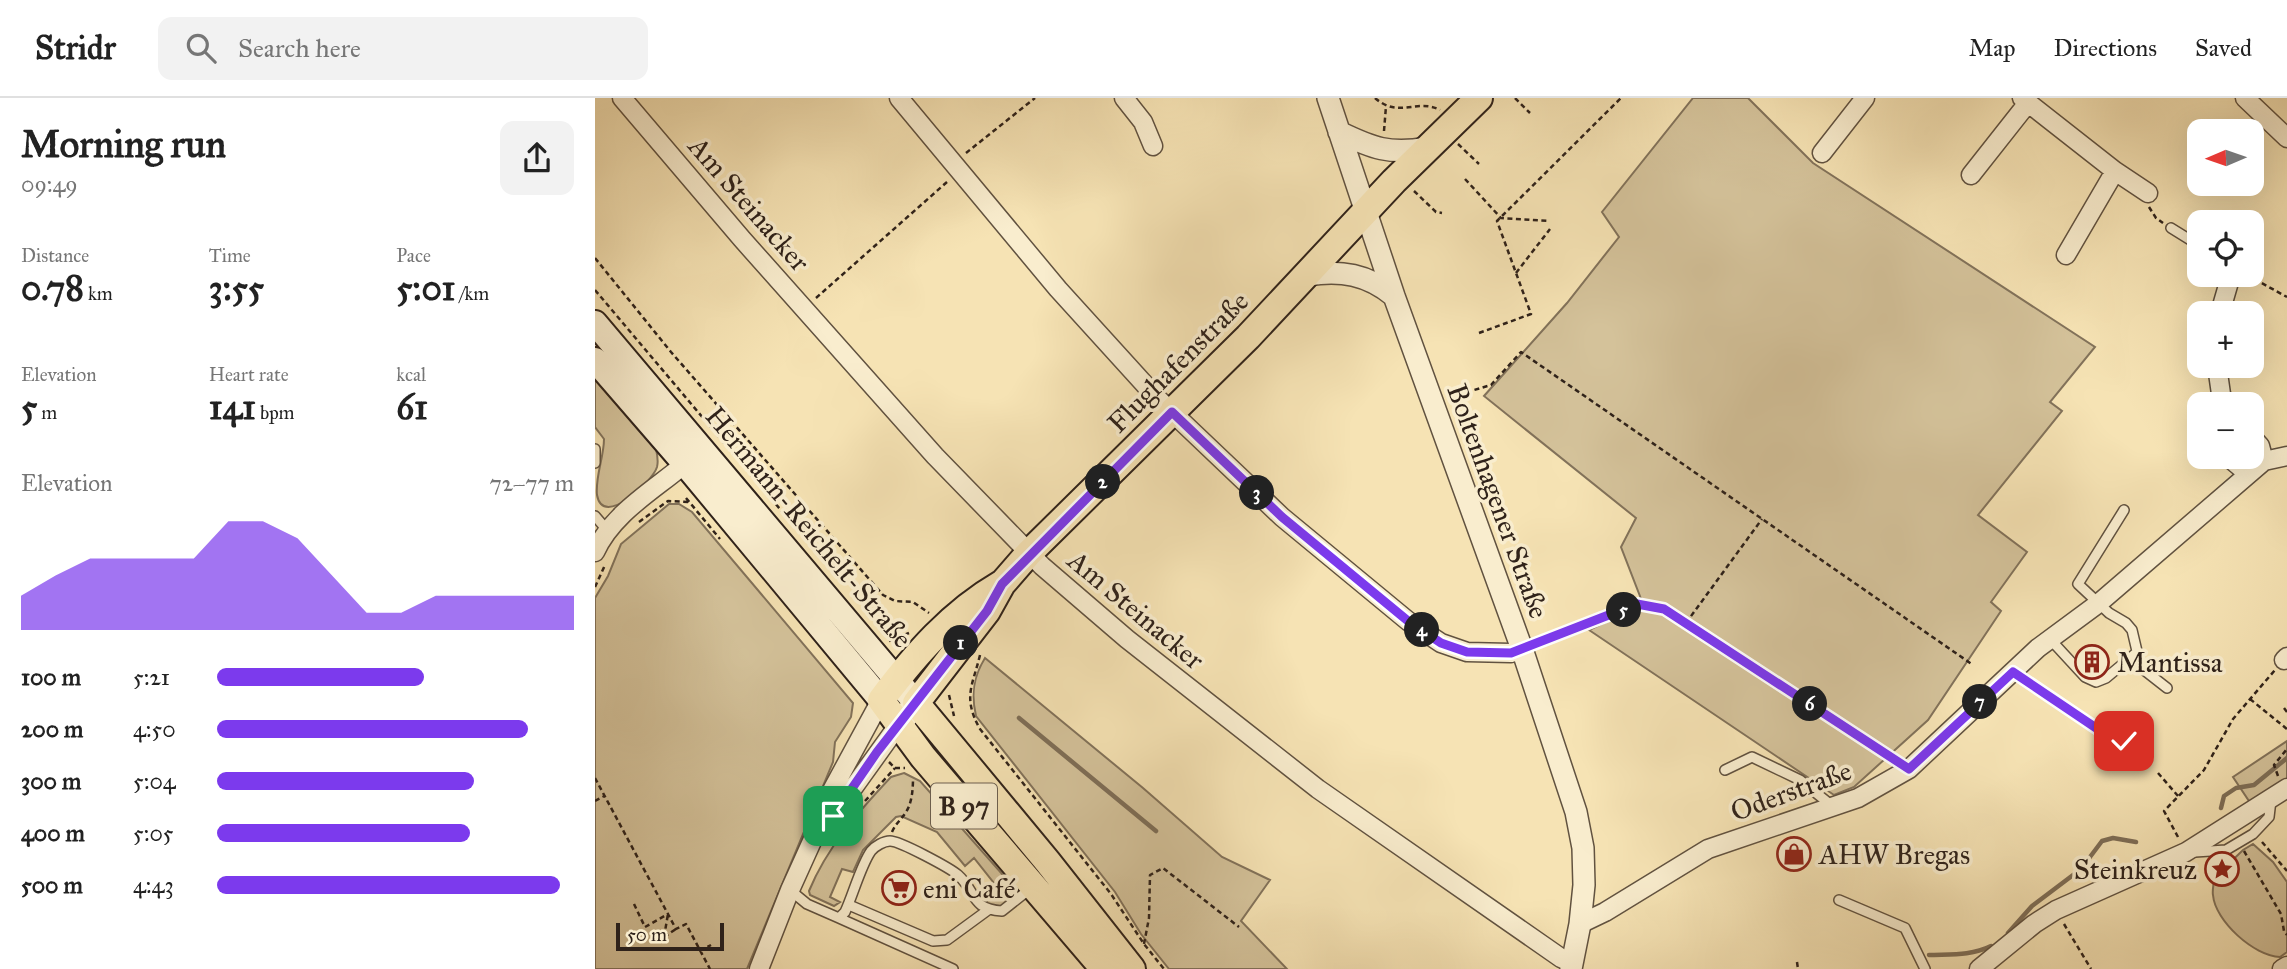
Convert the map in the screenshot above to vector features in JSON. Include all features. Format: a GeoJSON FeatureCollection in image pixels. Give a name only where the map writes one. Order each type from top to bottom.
{"type":"FeatureCollection","features":[{"type":"Feature","properties":{"kind":"main road","name":"Flughafenstraße"},"geometry":{"type":"LineString","coordinates":[[899,724],[987,611],[1002,584],[1029,554],[1308,275],[1427,148],[1479,98]]}},
{"type":"Feature","properties":{"kind":"main road","name":"Hermann-Reichelt-Straße"},"geometry":{"type":"LineString","coordinates":[[595,323],[693,457],[889,690],[899,724],[963,805],[1104,969]]}},
{"type":"Feature","properties":{"kind":"main road","name":"Hermann-Reichelt-Straße"},"geometry":{"type":"LineString","coordinates":[[595,360],[693,457]]}},
{"type":"Feature","properties":{"kind":"main road","name":"Flughafenstraße"},"geometry":{"type":"LineString","coordinates":[[889,690],[943,626],[973,600],[1002,584]]}},
{"type":"Feature","properties":{"kind":"main road","name":"Hermann-Reichelt-Straße"},"geometry":{"type":"LineString","coordinates":[[889,690],[916,703],[1132,969]]}},
{"type":"Feature","properties":{"kind":"street","name":"Am Steinacker"},"geometry":{"type":"LineString","coordinates":[[622,98],[742,239],[935,456],[1029,554],[1127,639],[1318,789],[1571,966]]}},
{"type":"Feature","properties":{"kind":"street"},"geometry":{"type":"LineString","coordinates":[[899,98],[1058,289],[1172,412],[1282,517],[1408,621],[1441,643],[1467,652],[1511,653],[1522,649]]}},
{"type":"Feature","properties":{"kind":"street"},"geometry":{"type":"LineString","coordinates":[[1124,98],[1143,122],[1153,146]]}},
{"type":"Feature","properties":{"kind":"street","name":"Boltenhagener Straße"},"geometry":{"type":"LineString","coordinates":[[1328,98],[1394,296],[1522,649],[1578,824],[1583,848],[1584,885],[1580,924],[1571,966]]}},
{"type":"Feature","properties":{"kind":"street"},"geometry":{"type":"LineString","coordinates":[[1822,153],[1865,98]]}},
{"type":"Feature","properties":{"kind":"street"},"geometry":{"type":"LineString","coordinates":[[2245,98],[2287,138]]}},
{"type":"Feature","properties":{"kind":"street"},"geometry":{"type":"LineString","coordinates":[[1971,176],[2024,101],[2148,193]]}},
{"type":"Feature","properties":{"kind":"street"},"geometry":{"type":"LineString","coordinates":[[1339,132],[1364,144],[1391,152],[1427,148]]}},
{"type":"Feature","properties":{"kind":"street"},"geometry":{"type":"LineString","coordinates":[[2066,255],[2115,171]]}},
{"type":"Feature","properties":{"kind":"street"},"geometry":{"type":"LineString","coordinates":[[1308,275],[1349,273],[1371,281],[1394,296]]}},
{"type":"Feature","properties":{"kind":"street","name":"Oderstraße"},"geometry":{"type":"LineString","coordinates":[[2264,461],[2287,456]]}},
{"type":"Feature","properties":{"kind":"street"},"geometry":{"type":"LineString","coordinates":[[601,556],[601,523],[614,521],[693,457]]}},
{"type":"Feature","properties":{"kind":"street","name":"Oderstraße"},"geometry":{"type":"LineString","coordinates":[[1580,924],[1605,912],[1708,849],[1858,797],[1909,769],[2050,639],[2099,603],[2254,469]]}},
{"type":"Feature","properties":{"kind":"street","name":"Flughafenstraße"},"geometry":{"type":"LineString","coordinates":[[763,965],[790,890],[818,828],[823,807],[889,690]]}},
{"type":"Feature","properties":{"kind":"street","name":"Flughafenstraße"},"geometry":{"type":"LineString","coordinates":[[818,828],[833,816],[899,724]]}},
{"type":"Feature","properties":{"kind":"street"},"geometry":{"type":"LineString","coordinates":[[1979,969],[2033,924],[2056,910],[2185,849],[2271,800],[2285,783]]}},
{"type":"Feature","properties":{"kind":"street"},"geometry":{"type":"LineString","coordinates":[[2282,969],[2287,966]]}},
{"type":"Feature","properties":{"kind":"lane"},"geometry":{"type":"LineString","coordinates":[[2171,228],[2187,238]]}},
{"type":"Feature","properties":{"kind":"lane"},"geometry":{"type":"LineString","coordinates":[[595,449],[595,463]]}},
{"type":"Feature","properties":{"kind":"lane"},"geometry":{"type":"LineString","coordinates":[[2235,469],[2245,477]]}},
{"type":"Feature","properties":{"kind":"lane"},"geometry":{"type":"LineString","coordinates":[[2124,510],[2078,584],[2132,630],[2136,653],[2144,670],[2167,688]]}},
{"type":"Feature","properties":{"kind":"lane"},"geometry":{"type":"LineString","coordinates":[[1522,649],[1637,604]]}},
{"type":"Feature","properties":{"kind":"lane"},"geometry":{"type":"LineString","coordinates":[[2050,639],[2085,677],[2096,682],[2106,678],[2136,653]]}},
{"type":"Feature","properties":{"kind":"lane"},"geometry":{"type":"LineString","coordinates":[[2013,672],[2105,734],[2112,733],[2124,741]]}},
{"type":"Feature","properties":{"kind":"lane"},"geometry":{"type":"LineString","coordinates":[[1725,770],[1752,757],[1800,780],[1831,805]]}},
{"type":"Feature","properties":{"kind":"lane"},"geometry":{"type":"LineString","coordinates":[[2185,849],[2226,850],[2253,834],[2269,817],[2271,800]]}},
{"type":"Feature","properties":{"kind":"lane"},"geometry":{"type":"LineString","coordinates":[[839,918],[849,905],[872,851],[881,843],[892,841],[960,876],[976,902],[988,910],[1002,911],[1034,885]]}},
{"type":"Feature","properties":{"kind":"lane"},"geometry":{"type":"LineString","coordinates":[[790,890],[807,904],[953,969]]}},
{"type":"Feature","properties":{"kind":"lane"},"geometry":{"type":"LineString","coordinates":[[1839,900],[1905,928],[1925,969]]}},
{"type":"Feature","properties":{"kind":"lane"},"geometry":{"type":"LineString","coordinates":[[849,905],[933,941],[947,940],[988,910]]}},
{"type":"Feature","properties":{"kind":"path"},"geometry":{"type":"LineString","coordinates":[[804,308],[1035,98]]}},
{"type":"Feature","properties":{"kind":"path"},"geometry":{"type":"LineString","coordinates":[[1375,98],[1386,106],[1401,108],[1428,103],[1442,112]]}},
{"type":"Feature","properties":{"kind":"path"},"geometry":{"type":"LineString","coordinates":[[1515,98],[1530,113]]}},
{"type":"Feature","properties":{"kind":"path"},"geometry":{"type":"LineString","coordinates":[[1479,333],[1531,314],[1497,221],[1621,98]]}},
{"type":"Feature","properties":{"kind":"path"},"geometry":{"type":"LineString","coordinates":[[1382,141],[1386,106]]}},
{"type":"Feature","properties":{"kind":"path"},"geometry":{"type":"LineString","coordinates":[[1462,148],[1479,164]]}},
{"type":"Feature","properties":{"kind":"path"},"geometry":{"type":"LineString","coordinates":[[1465,179],[1501,218],[1549,220]]}},
{"type":"Feature","properties":{"kind":"path"},"geometry":{"type":"LineString","coordinates":[[1414,191],[1436,212],[1442,213]]}},
{"type":"Feature","properties":{"kind":"path"},"geometry":{"type":"LineString","coordinates":[[2148,193],[2150,211],[2171,228]]}},
{"type":"Feature","properties":{"kind":"path"},"geometry":{"type":"LineString","coordinates":[[1516,273],[1550,229]]}},
{"type":"Feature","properties":{"kind":"path"},"geometry":{"type":"LineString","coordinates":[[595,258],[671,352],[883,595],[895,601],[913,602],[932,615]]}},
{"type":"Feature","properties":{"kind":"path"},"geometry":{"type":"LineString","coordinates":[[2264,284],[2287,297]]}},
{"type":"Feature","properties":{"kind":"path"},"geometry":{"type":"LineString","coordinates":[[595,290],[828,567]]}},
{"type":"Feature","properties":{"kind":"path"},"geometry":{"type":"LineString","coordinates":[[1443,399],[1490,385],[1521,352],[1973,665]]}},
{"type":"Feature","properties":{"kind":"path"},"geometry":{"type":"LineString","coordinates":[[633,527],[668,501],[690,503]]}},
{"type":"Feature","properties":{"kind":"path"},"geometry":{"type":"LineString","coordinates":[[1686,623],[1762,519]]}},
{"type":"Feature","properties":{"kind":"path"},"geometry":{"type":"LineString","coordinates":[[595,587],[601,556]]}},
{"type":"Feature","properties":{"kind":"path"},"geometry":{"type":"LineString","coordinates":[[1637,604],[1664,609],[1909,769]]}},
{"type":"Feature","properties":{"kind":"path"},"geometry":{"type":"LineString","coordinates":[[973,648],[981,655],[971,679],[970,699],[973,716],[980,729],[1111,894],[1164,969]]}},
{"type":"Feature","properties":{"kind":"path"},"geometry":{"type":"LineString","coordinates":[[2185,849],[2164,811],[2204,770],[2233,719],[2286,658]]}},
{"type":"Feature","properties":{"kind":"path"},"geometry":{"type":"LineString","coordinates":[[2250,699],[2287,729]]}},
{"type":"Feature","properties":{"kind":"path"},"geometry":{"type":"LineString","coordinates":[[2284,708],[2287,712]]}},
{"type":"Feature","properties":{"kind":"path"},"geometry":{"type":"LineString","coordinates":[[2285,783],[2277,775],[2274,765],[2287,749]]}},
{"type":"Feature","properties":{"kind":"path"},"geometry":{"type":"LineString","coordinates":[[888,842],[913,792],[913,767]]}},
{"type":"Feature","properties":{"kind":"path"},"geometry":{"type":"LineString","coordinates":[[2158,773],[2178,796]]}},
{"type":"Feature","properties":{"kind":"path"},"geometry":{"type":"LineString","coordinates":[[595,778],[676,929]]}},
{"type":"Feature","properties":{"kind":"path"},"geometry":{"type":"LineString","coordinates":[[595,802],[604,796]]}},
{"type":"Feature","properties":{"kind":"path"},"geometry":{"type":"LineString","coordinates":[[2253,834],[2287,871]]}},
{"type":"Feature","properties":{"kind":"path"},"geometry":{"type":"LineString","coordinates":[[2239,842],[2281,914],[2287,935]]}},
{"type":"Feature","properties":{"kind":"path"},"geometry":{"type":"LineString","coordinates":[[1144,944],[1149,918],[1150,875],[1155,870],[1163,869],[1239,927]]}},
{"type":"Feature","properties":{"kind":"path"},"geometry":{"type":"LineString","coordinates":[[634,904],[645,927],[668,914]]}},
{"type":"Feature","properties":{"kind":"path"},"geometry":{"type":"LineString","coordinates":[[2056,910],[2091,969]]}},
{"type":"Feature","properties":{"kind":"path"},"geometry":{"type":"LineString","coordinates":[[668,914],[664,937],[686,924],[710,969]]}},
{"type":"Feature","properties":{"kind":"path"},"geometry":{"type":"LineString","coordinates":[[700,951],[711,945]]}},
{"type":"Feature","properties":{"kind":"path"},"geometry":{"type":"LineString","coordinates":[[1797,962],[1798,969]]}},
{"type":"Feature","properties":{"kind":"shaded area"},"geometry":{"type":"Polygon","coordinates":[[[1693,98],[1748,98],[1813,163],[2095,347],[2050,402],[2062,411],[1978,515],[2027,552],[1991,602],[2001,611],[1928,720],[1854,787],[1834,795],[1589,630],[1643,604],[1621,547],[1636,518],[1484,396],[1567,303],[1619,237],[1602,212],[1693,98]]]}},
{"type":"Feature","properties":{"kind":"shaded area"},"geometry":{"type":"Polygon","coordinates":[[[595,372],[655,445],[658,459],[654,474],[638,491],[618,505],[608,507],[601,504],[597,495],[604,439],[595,427],[595,372]]]}},
{"type":"Feature","properties":{"kind":"shaded area"},"geometry":{"type":"Polygon","coordinates":[[[669,504],[679,504],[692,512],[853,703],[851,717],[835,742],[833,762],[747,969],[595,969],[595,598],[608,576],[621,544],[669,504]]]}},
{"type":"Feature","properties":{"kind":"shaded area"},"geometry":{"type":"Polygon","coordinates":[[[985,658],[1222,857],[1270,880],[1241,921],[1287,969],[1169,969],[1141,934],[1115,892],[976,716],[974,686],[985,658]]]}},
{"type":"Feature","properties":{"kind":"shaded area"},"geometry":{"type":"Polygon","coordinates":[[[2287,741],[2287,780],[2251,804],[2233,777],[2287,741]]]}},
{"type":"Feature","properties":{"kind":"shaded area"},"geometry":{"type":"Polygon","coordinates":[[[904,773],[920,781],[1018,892],[1003,905],[996,908],[987,904],[987,896],[997,887],[974,858],[965,866],[937,832],[901,816],[896,817],[863,850],[853,872],[842,869],[830,897],[840,902],[834,906],[810,895],[809,891],[816,875],[845,830],[891,777],[904,773]]]}},
{"type":"Feature","properties":{"kind":"shaded area"},"geometry":{"type":"Polygon","coordinates":[[[2253,844],[2273,862],[2287,882],[2287,952],[2280,957],[2259,951],[2248,944],[2228,926],[2215,905],[2214,878],[2253,844]]]}},
{"type":"Feature","properties":{"kind":"waterway"},"geometry":{"type":"LineString","coordinates":[[1019,718],[1156,831]]}},
{"type":"Feature","properties":{"kind":"waterway"},"geometry":{"type":"LineString","coordinates":[[2221,808],[2224,796],[2236,788],[2254,785],[2287,758]]}},
{"type":"Feature","properties":{"kind":"waterway"},"geometry":{"type":"LineString","coordinates":[[2008,933],[2032,906],[2081,869],[2102,841],[2113,838],[2136,842]]}},
{"type":"Feature","properties":{"kind":"waterway"},"geometry":{"type":"LineString","coordinates":[[1929,955],[1968,953],[1991,946]]}},
{"type":"Feature","properties":{"kind":"place","name":"Mantissa"},"geometry":{"type":"Point","coordinates":[2092,662]}},
{"type":"Feature","properties":{"kind":"place","name":"AHW Bregas"},"geometry":{"type":"Point","coordinates":[1794,854]}},
{"type":"Feature","properties":{"kind":"place","name":"Steinkreuz"},"geometry":{"type":"Point","coordinates":[2222,869]}},
{"type":"Feature","properties":{"kind":"place","name":"eni Café"},"geometry":{"type":"Point","coordinates":[899,888]}},
{"type":"Feature","properties":{"kind":"route"},"geometry":{"type":"LineString","coordinates":[[833,816],[877,752],[987,611],[1002,584],[1172,412],[1282,517],[1408,621],[1441,643],[1467,652],[1511,653],[1637,604],[1664,609],[1909,769],[2013,672],[2105,734],[2112,733],[2124,741]]}}]}
